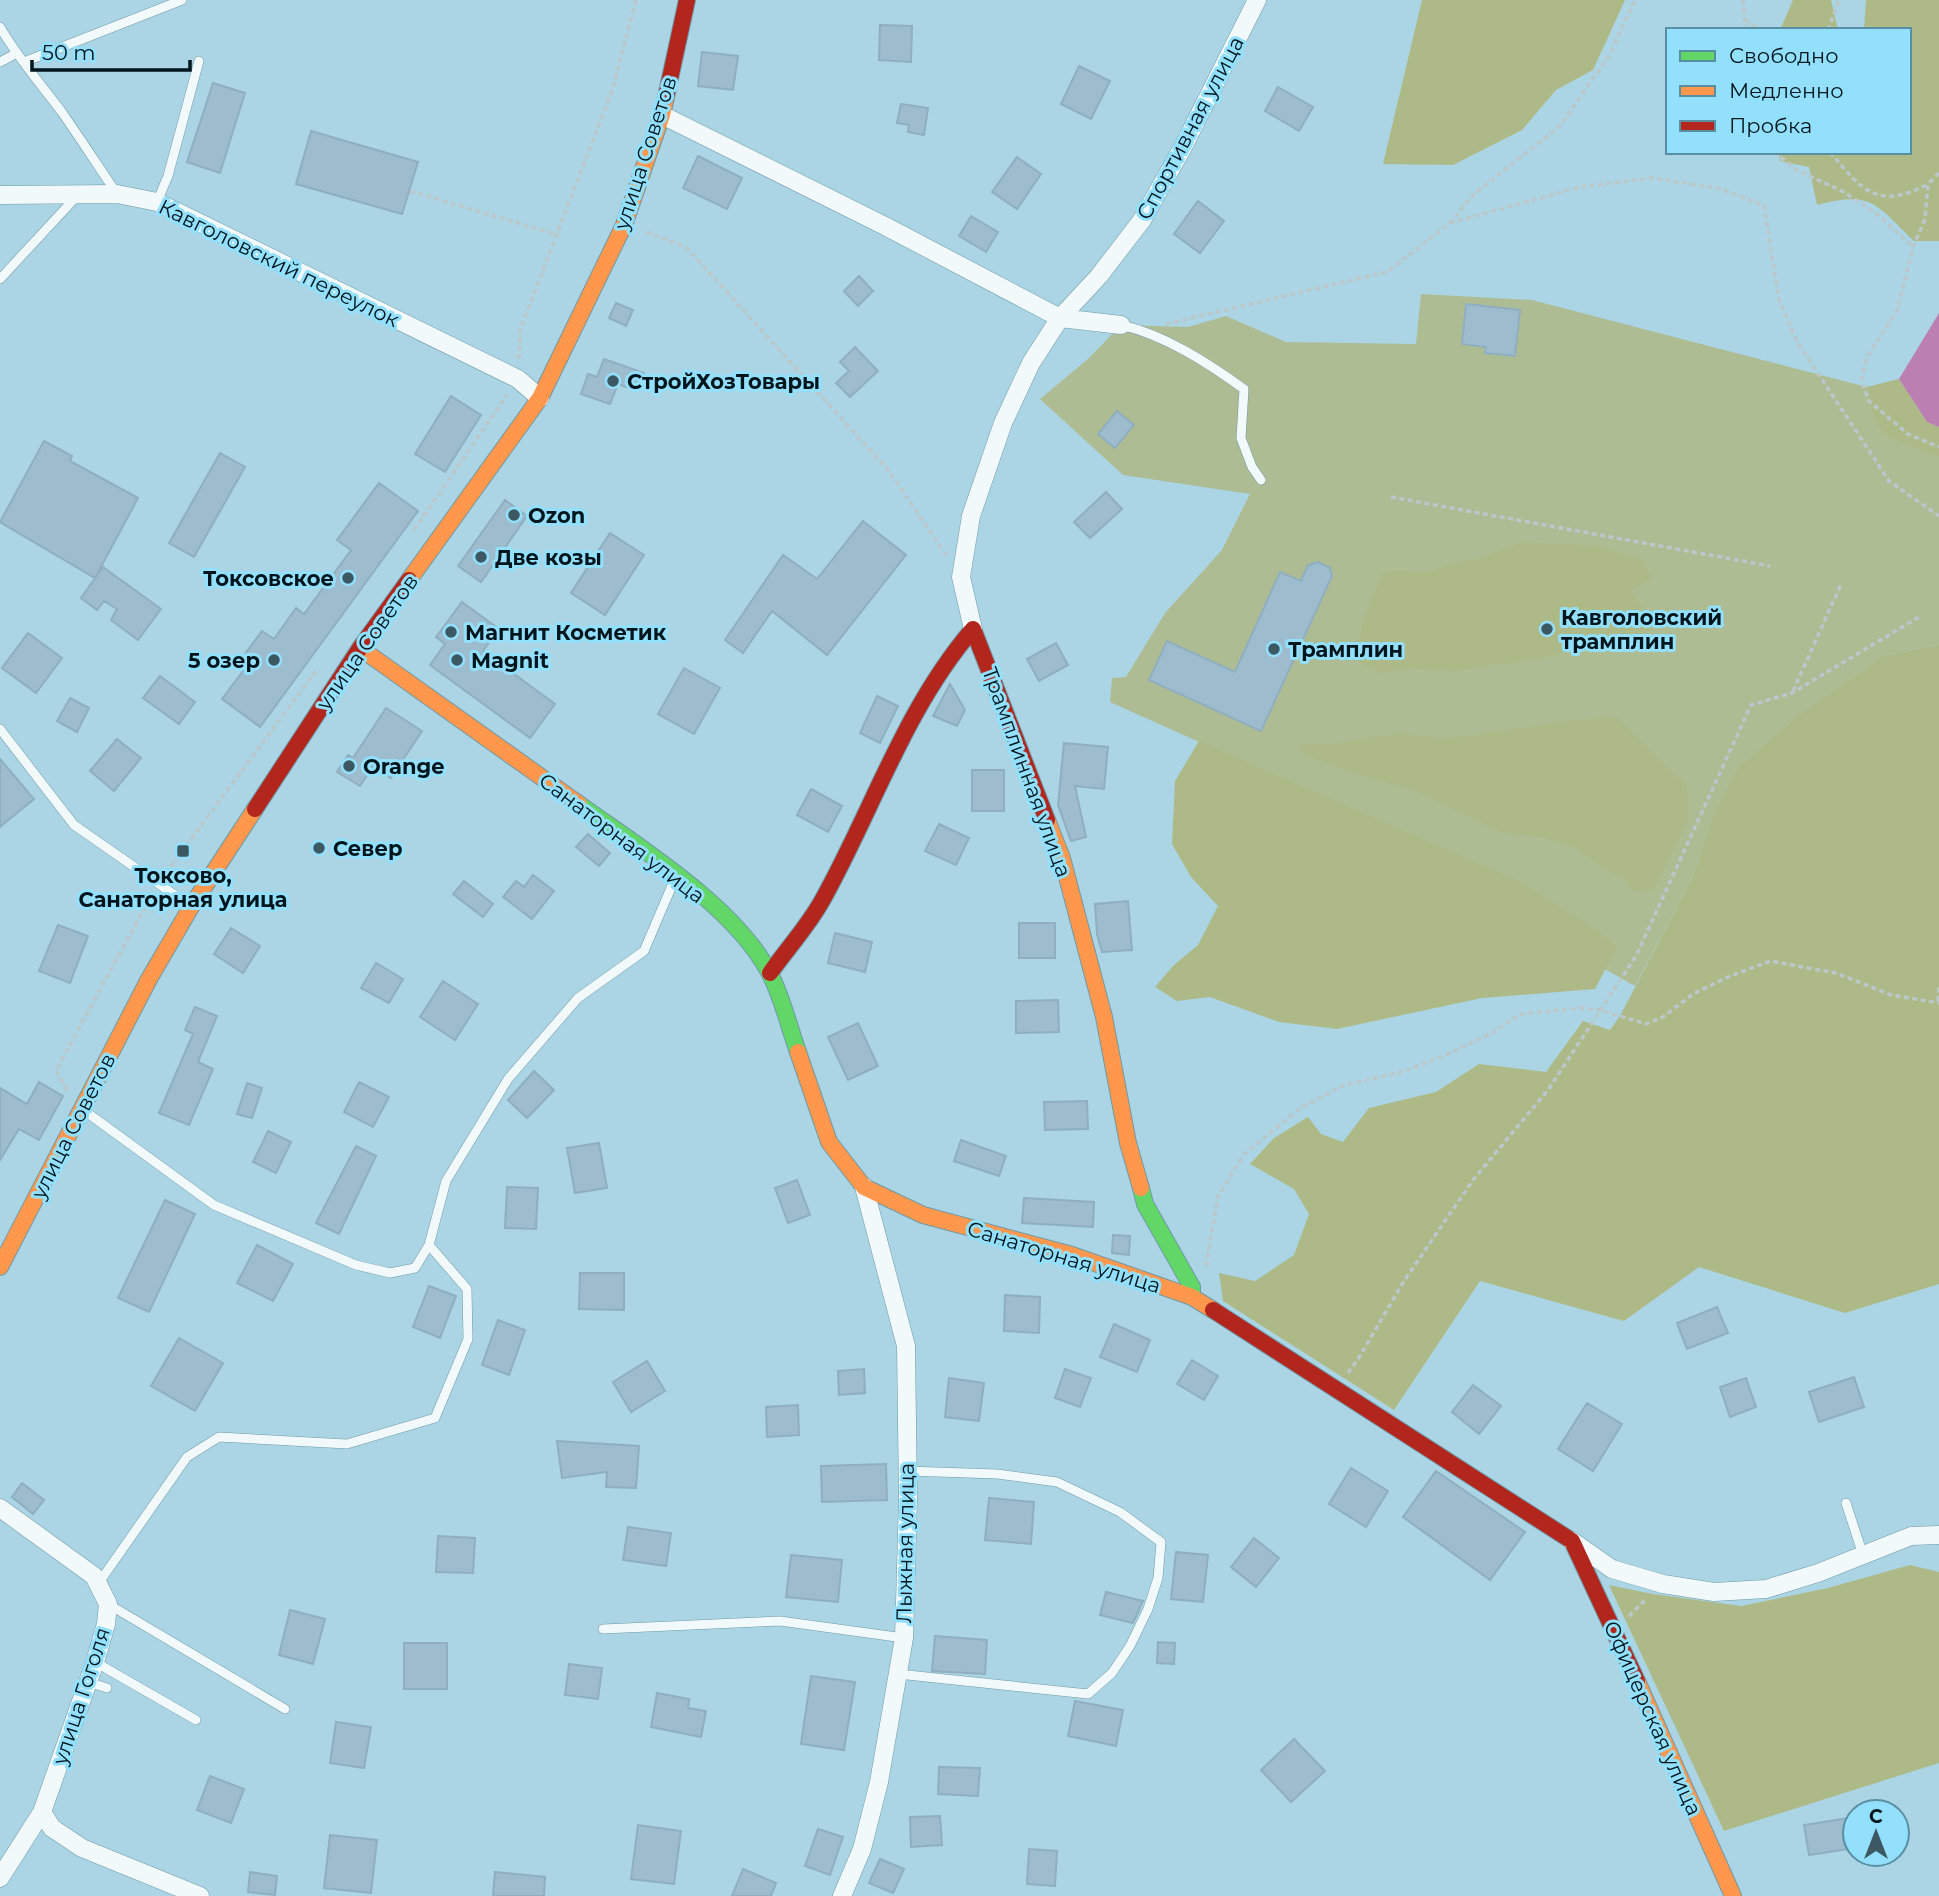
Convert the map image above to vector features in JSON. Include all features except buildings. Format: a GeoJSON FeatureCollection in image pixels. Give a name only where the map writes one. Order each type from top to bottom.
{"type":"FeatureCollection","features":[{"type":"Feature","properties":{"kind":"street","name":"улица Советов"},"geometry":{"type":"LineString","coordinates":[[0,1267],[77,1104],[191,907],[360,648],[540,398],[624,225],[662,116],[687,0]]}},
{"type":"Feature","properties":{"kind":"street","name":"Спортивная улица"},"geometry":{"type":"LineString","coordinates":[[974,629],[961,577],[971,516],[1003,423],[1031,363],[1060,318],[1099,276],[1142,220],[1256,0]]}},
{"type":"Feature","properties":{"kind":"street"},"geometry":{"type":"LineString","coordinates":[[662,116],[885,226],[1060,318],[1121,325]]}},
{"type":"Feature","properties":{"kind":"street","name":"Кавголовский переулок"},"geometry":{"type":"LineString","coordinates":[[0,195],[117,194],[157,202],[518,379],[540,398]]}},
{"type":"Feature","properties":{"kind":"street"},"geometry":{"type":"LineString","coordinates":[[770,973],[822,901],[910,722],[947,659],[974,629]]}},
{"type":"Feature","properties":{"kind":"street","name":"Трамплинная улица"},"geometry":{"type":"LineString","coordinates":[[974,629],[1062,858],[1104,1017],[1128,1143],[1145,1204],[1192,1292]]}},
{"type":"Feature","properties":{"kind":"street","name":"Санаторная улица"},"geometry":{"type":"LineString","coordinates":[[360,648],[676,874],[743,933],[770,973],[829,1142],[864,1187],[923,1215],[1072,1255],[1192,1292],[1612,1569],[1663,1584],[1714,1592],[1766,1589],[1818,1573],[1911,1536],[1939,1535]]}},
{"type":"Feature","properties":{"kind":"street","name":"Лыжная улица"},"geometry":{"type":"LineString","coordinates":[[842,1896],[862,1849],[879,1782],[904,1638],[908,1499],[906,1346],[864,1187]]}},
{"type":"Feature","properties":{"kind":"street","name":"улица Гоголя"},"geometry":{"type":"LineString","coordinates":[[0,1508],[94,1576],[108,1604],[106,1624],[95,1662],[42,1812],[0,1878]]}},
{"type":"Feature","properties":{"kind":"street","name":"Офицерская улица"},"geometry":{"type":"LineString","coordinates":[[1572,1541],[1677,1767],[1733,1896]]}},
{"type":"Feature","properties":{"kind":"street"},"geometry":{"type":"LineString","coordinates":[[42,1812],[52,1828],[82,1848],[200,1896]]}},
{"type":"Feature","properties":{"kind":"lane"},"geometry":{"type":"LineString","coordinates":[[24,62],[182,0]]}},
{"type":"Feature","properties":{"kind":"lane"},"geometry":{"type":"LineString","coordinates":[[0,27],[15,54],[62,112],[117,194]]}},
{"type":"Feature","properties":{"kind":"lane"},"geometry":{"type":"LineString","coordinates":[[0,62],[15,54]]}},
{"type":"Feature","properties":{"kind":"lane"},"geometry":{"type":"LineString","coordinates":[[157,202],[168,176],[199,61]]}},
{"type":"Feature","properties":{"kind":"lane"},"geometry":{"type":"LineString","coordinates":[[0,279],[79,193]]}},
{"type":"Feature","properties":{"kind":"lane"},"geometry":{"type":"LineString","coordinates":[[1121,325],[1143,330],[1218,370],[1244,389],[1241,438],[1252,467],[1261,480]]}},
{"type":"Feature","properties":{"kind":"lane"},"geometry":{"type":"LineString","coordinates":[[0,729],[74,825],[191,907]]}},
{"type":"Feature","properties":{"kind":"lane"},"geometry":{"type":"LineString","coordinates":[[77,1104],[214,1205],[356,1265],[390,1273],[415,1268],[429,1245],[446,1181],[508,1079],[578,998],[644,951],[676,874]]}},
{"type":"Feature","properties":{"kind":"lane"},"geometry":{"type":"LineString","coordinates":[[98,1584],[187,1457],[219,1437],[347,1444],[435,1418],[468,1339],[467,1289],[429,1245]]}},
{"type":"Feature","properties":{"kind":"lane"},"geometry":{"type":"LineString","coordinates":[[898,1674],[1088,1694],[1112,1673],[1130,1646],[1148,1609],[1158,1578],[1161,1542],[1120,1512],[1057,1482],[997,1474],[906,1471]]}},
{"type":"Feature","properties":{"kind":"lane"},"geometry":{"type":"LineString","coordinates":[[1846,1503],[1863,1555]]}},
{"type":"Feature","properties":{"kind":"lane"},"geometry":{"type":"LineString","coordinates":[[108,1604],[285,1709]]}},
{"type":"Feature","properties":{"kind":"lane"},"geometry":{"type":"LineString","coordinates":[[603,1629],[780,1621],[904,1638]]}},
{"type":"Feature","properties":{"kind":"lane"},"geometry":{"type":"LineString","coordinates":[[95,1662],[196,1720]]}},
{"type":"Feature","properties":{"kind":"lane"},"geometry":{"type":"LineString","coordinates":[[88,1682],[107,1688]]}},
{"type":"Feature","properties":{"kind":"path"},"geometry":{"type":"LineString","coordinates":[[410,537],[518,379],[520,330],[612,91],[636,0]]}},
{"type":"Feature","properties":{"kind":"path"},"geometry":{"type":"LineString","coordinates":[[1143,330],[1387,272],[1450,223],[1474,194],[1559,127],[1609,56],[1635,0]]}},
{"type":"Feature","properties":{"kind":"path"},"geometry":{"type":"LineString","coordinates":[[1744,0],[1746,28]]}},
{"type":"Feature","properties":{"kind":"path"},"geometry":{"type":"LineString","coordinates":[[1829,28],[1839,0]]}},
{"type":"Feature","properties":{"kind":"path"},"geometry":{"type":"LineString","coordinates":[[1745,20],[1757,28]]}},
{"type":"Feature","properties":{"kind":"path"},"geometry":{"type":"LineString","coordinates":[[1777,154],[1797,170],[1842,191],[1876,213],[1913,247]]}},
{"type":"Feature","properties":{"kind":"path"},"geometry":{"type":"LineString","coordinates":[[1832,154],[1858,186],[1884,198],[1908,194],[1928,184],[1939,173]]}},
{"type":"Feature","properties":{"kind":"path"},"geometry":{"type":"LineString","coordinates":[[1450,223],[1580,187],[1652,178],[1717,188],[1765,205],[1779,299],[1796,340],[1889,481],[1939,516]]}},
{"type":"Feature","properties":{"kind":"path"},"geometry":{"type":"LineString","coordinates":[[1928,184],[1925,219],[1913,247],[1897,311],[1867,358],[1861,380],[1869,401],[1908,434],[1939,447]]}},
{"type":"Feature","properties":{"kind":"path"},"geometry":{"type":"LineString","coordinates":[[410,191],[558,235]]}},
{"type":"Feature","properties":{"kind":"path"},"geometry":{"type":"LineString","coordinates":[[624,225],[686,247],[888,471],[961,577]]}},
{"type":"Feature","properties":{"kind":"path"},"geometry":{"type":"LineString","coordinates":[[1391,497],[1770,566]]}},
{"type":"Feature","properties":{"kind":"path"},"geometry":{"type":"LineString","coordinates":[[1792,693],[1841,584]]}},
{"type":"Feature","properties":{"kind":"path"},"geometry":{"type":"LineString","coordinates":[[1336,1388],[1360,1356],[1404,1281],[1473,1180],[1548,1090],[1636,956],[1751,705],[1792,693],[1919,617]]}},
{"type":"Feature","properties":{"kind":"path"},"geometry":{"type":"LineString","coordinates":[[77,1104],[56,1071],[157,884],[316,671]]}},
{"type":"Feature","properties":{"kind":"path"},"geometry":{"type":"LineString","coordinates":[[1192,1292],[1204,1276],[1218,1197],[1244,1154],[1302,1107],[1342,1086],[1405,1071],[1450,1053],[1520,1014],[1581,1008],[1600,1010],[1646,1024],[1663,1017],[1693,994],[1770,961],[1836,973],[1891,995],[1938,1002],[1939,987]]}},
{"type":"Feature","properties":{"kind":"path"},"geometry":{"type":"LineString","coordinates":[[1615,1634],[1635,1609],[1663,1584]]}},
{"type":"Feature","properties":{"kind":"green space"},"geometry":{"type":"Polygon","coordinates":[[[1422,0],[1625,0],[1593,70],[1556,90],[1522,130],[1453,165],[1383,164],[1422,0]]]}},
{"type":"Feature","properties":{"kind":"green space"},"geometry":{"type":"Polygon","coordinates":[[[1793,0],[1831,0],[1838,28],[1781,28],[1793,0]]]}},
{"type":"Feature","properties":{"kind":"green space"},"geometry":{"type":"Polygon","coordinates":[[[1866,0],[1939,0],[1939,241],[1914,241],[1881,210],[1862,200],[1850,199],[1817,205],[1809,167],[1780,161],[1779,154],[1911,154],[1911,28],[1864,28],[1866,0]]]}},
{"type":"Feature","properties":{"kind":"green space","name":"Кавголовский трамплин"},"geometry":{"type":"Polygon","coordinates":[[[1421,294],[1532,300],[1867,387],[1924,449],[1939,458],[1939,645],[1886,655],[1710,822],[1695,872],[1635,986],[1199,742],[1110,702],[1112,678],[1126,677],[1165,613],[1222,550],[1250,494],[1123,475],[1040,399],[1088,359],[1121,325],[1188,327],[1226,316],[1286,342],[1416,344],[1421,294]]]}},
{"type":"Feature","properties":{"kind":"green space"},"geometry":{"type":"Polygon","coordinates":[[[1899,379],[1927,422],[1939,427],[1939,458],[1899,442],[1879,427],[1867,387],[1899,379]]]}},
{"type":"Feature","properties":{"kind":"green space"},"geometry":{"type":"Polygon","coordinates":[[[1522,542],[1596,546],[1642,559],[1652,578],[1630,591],[1645,610],[1667,624],[1633,637],[1587,644],[1551,657],[1451,671],[1412,668],[1379,673],[1354,659],[1364,618],[1384,571],[1429,572],[1452,563],[1480,558],[1522,542]]]}},
{"type":"Feature","properties":{"kind":"green space"},"geometry":{"type":"Polygon","coordinates":[[[1939,645],[1939,1284],[1845,1313],[1699,1267],[1624,1321],[1480,1281],[1394,1410],[1223,1301],[1219,1273],[1255,1281],[1294,1255],[1309,1214],[1294,1189],[1250,1164],[1274,1138],[1308,1117],[1321,1134],[1343,1142],[1369,1108],[1436,1092],[1479,1064],[1546,1072],[1583,1021],[1610,1030],[1620,1016],[1695,872],[1710,822],[1739,767],[1801,714],[1886,655],[1939,645]]]}},
{"type":"Feature","properties":{"kind":"green space"},"geometry":{"type":"Polygon","coordinates":[[[1616,717],[1687,786],[1689,819],[1654,889],[1634,892],[1624,879],[1604,869],[1574,847],[1543,837],[1502,833],[1417,791],[1354,773],[1305,755],[1299,745],[1337,743],[1401,733],[1446,739],[1582,719],[1616,717]]]}},
{"type":"Feature","properties":{"kind":"green space"},"geometry":{"type":"Polygon","coordinates":[[[1199,741],[1523,883],[1601,933],[1617,947],[1595,989],[1482,998],[1337,1029],[1279,1022],[1210,997],[1177,1001],[1155,987],[1173,966],[1198,945],[1218,906],[1191,877],[1172,844],[1175,781],[1199,741]]]}},
{"type":"Feature","properties":{"kind":"green space"},"geometry":{"type":"Polygon","coordinates":[[[1910,1565],[1939,1572],[1939,1763],[1724,1831],[1609,1585],[1741,1606],[1828,1588],[1910,1565]]]}},
{"type":"Feature","properties":{"kind":"shaded area"},"geometry":{"type":"Polygon","coordinates":[[[1939,313],[1939,427],[1927,422],[1899,379],[1939,313]]]}},
{"type":"Feature","properties":{"kind":"traffic: fast"},"geometry":{"type":"LineString","coordinates":[[579,804],[684,880],[733,924],[753,948],[774,981],[798,1052]]}},
{"type":"Feature","properties":{"kind":"traffic: fast"},"geometry":{"type":"LineString","coordinates":[[1141,1188],[1145,1204],[1192,1287],[1192,1297]]}},
{"type":"Feature","properties":{"kind":"traffic: slow"},"geometry":{"type":"LineString","coordinates":[[409,580],[540,398],[624,225],[666,97]]}},
{"type":"Feature","properties":{"kind":"traffic: slow"},"geometry":{"type":"LineString","coordinates":[[360,648],[579,804]]}},
{"type":"Feature","properties":{"kind":"traffic: slow"},"geometry":{"type":"LineString","coordinates":[[0,1267],[149,979],[191,907],[255,809]]}},
{"type":"Feature","properties":{"kind":"traffic: slow"},"geometry":{"type":"LineString","coordinates":[[1047,820],[1062,858],[1104,1017],[1128,1143],[1141,1188]]}},
{"type":"Feature","properties":{"kind":"traffic: slow"},"geometry":{"type":"LineString","coordinates":[[798,1052],[829,1142],[864,1187],[923,1215],[1072,1255],[1192,1297],[1213,1310]]}},
{"type":"Feature","properties":{"kind":"traffic: slow"},"geometry":{"type":"LineString","coordinates":[[1637,1681],[1733,1896]]}},
{"type":"Feature","properties":{"kind":"traffic: jam"},"geometry":{"type":"LineString","coordinates":[[666,97],[687,0]]}},
{"type":"Feature","properties":{"kind":"traffic: jam"},"geometry":{"type":"LineString","coordinates":[[255,809],[360,648],[409,580]]}},
{"type":"Feature","properties":{"kind":"traffic: jam"},"geometry":{"type":"LineString","coordinates":[[770,973],[817,909],[909,725],[949,660],[973,629],[1047,820]]}},
{"type":"Feature","properties":{"kind":"traffic: jam"},"geometry":{"type":"LineString","coordinates":[[1213,1310],[1572,1541],[1637,1681]]}},
{"type":"Feature","properties":{"kind":"place","name":"СтройХозТовары"},"geometry":{"type":"Point","coordinates":[613,381]}},
{"type":"Feature","properties":{"kind":"place","name":"Ozon"},"geometry":{"type":"Point","coordinates":[514,515]}},
{"type":"Feature","properties":{"kind":"place","name":"Две козы"},"geometry":{"type":"Point","coordinates":[481,557]}},
{"type":"Feature","properties":{"kind":"place","name":"Токсовское"},"geometry":{"type":"Point","coordinates":[348,578]}},
{"type":"Feature","properties":{"kind":"place","name":"Кавголовский трамплин"},"geometry":{"type":"Point","coordinates":[1547,629]}},
{"type":"Feature","properties":{"kind":"place","name":"Магнит Косметик"},"geometry":{"type":"Point","coordinates":[451,632]}},
{"type":"Feature","properties":{"kind":"place","name":"Трамплин"},"geometry":{"type":"Point","coordinates":[1274,649]}},
{"type":"Feature","properties":{"kind":"place","name":"5 озер"},"geometry":{"type":"Point","coordinates":[274,660]}},
{"type":"Feature","properties":{"kind":"place","name":"Magnit"},"geometry":{"type":"Point","coordinates":[457,660]}},
{"type":"Feature","properties":{"kind":"place","name":"Orange"},"geometry":{"type":"Point","coordinates":[349,766]}},
{"type":"Feature","properties":{"kind":"place","name":"Север"},"geometry":{"type":"Point","coordinates":[319,848]}},
{"type":"Feature","properties":{"kind":"place","name":"Токсово, Санаторная улица"},"geometry":{"type":"Point","coordinates":[183,851]}}]}
